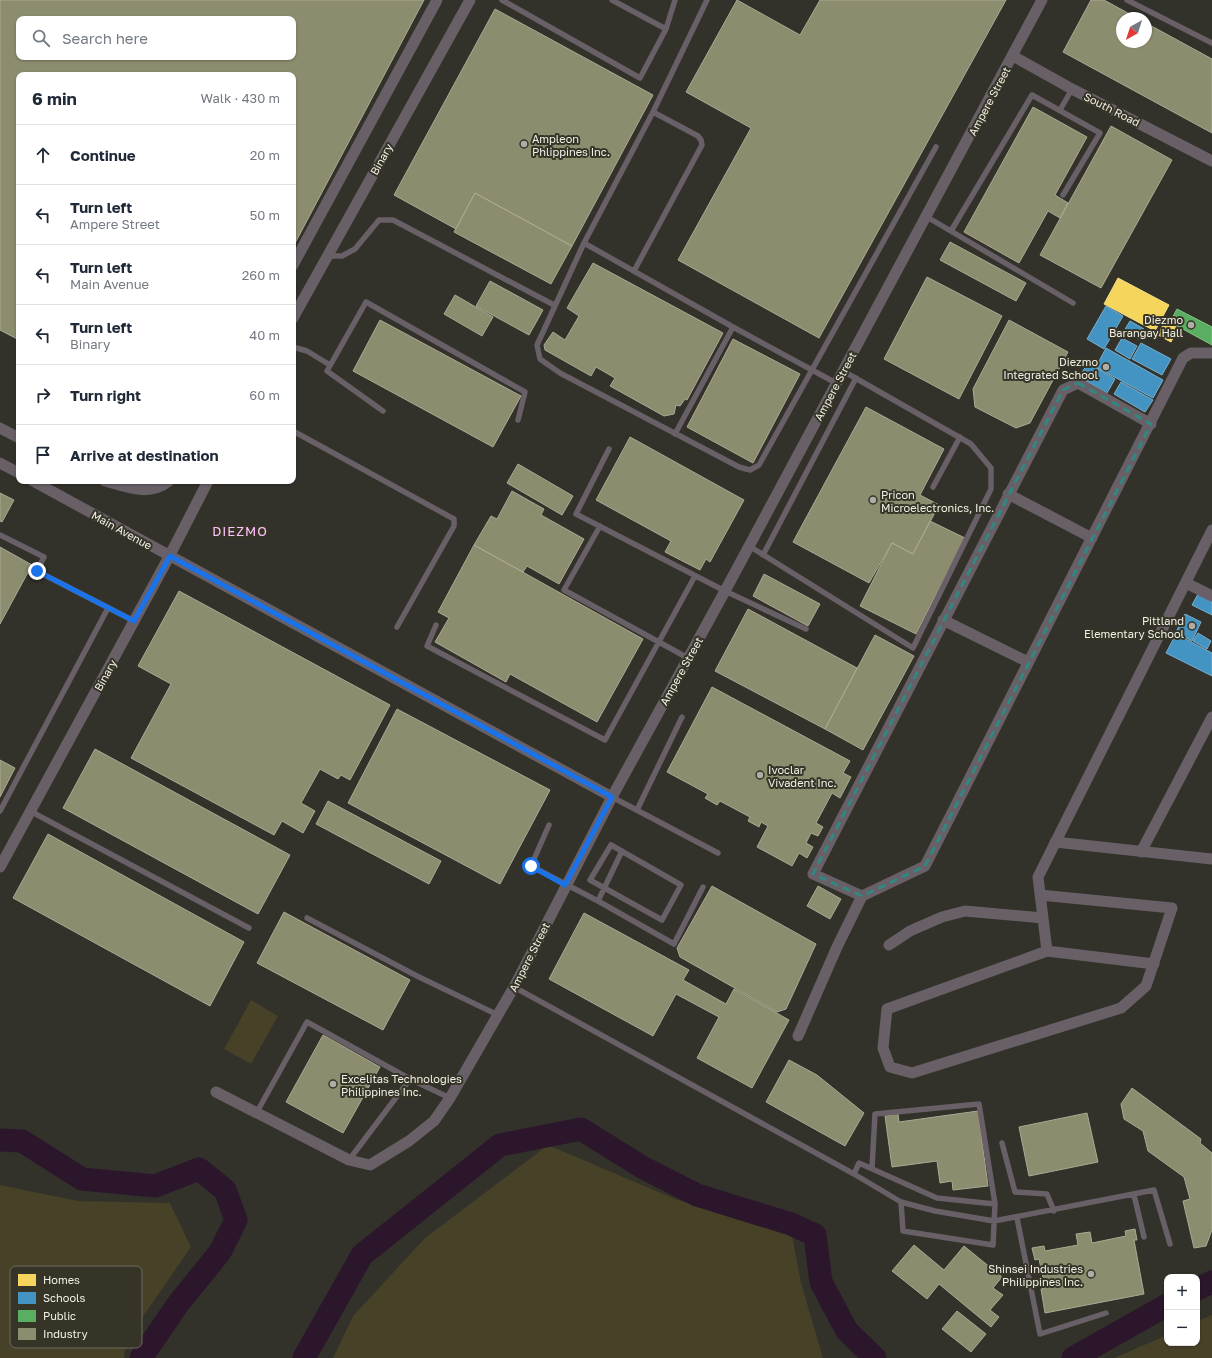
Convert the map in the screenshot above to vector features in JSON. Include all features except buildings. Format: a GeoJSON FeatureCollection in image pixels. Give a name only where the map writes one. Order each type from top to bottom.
{"type":"FeatureCollection","features":[{"type":"Feature","properties":{"kind":"street"},"geometry":{"type":"LineString","coordinates":[[296,260],[437,0]]}},
{"type":"Feature","properties":{"kind":"street","name":"Binary"},"geometry":{"type":"LineString","coordinates":[[296,313],[470,0]]}},
{"type":"Feature","properties":{"kind":"street","name":"Ampere Street"},"geometry":{"type":"LineString","coordinates":[[216,1092],[349,1160],[370,1165],[409,1141],[434,1121],[450,1098],[514,987],[565,885],[612,797],[927,217],[1042,0]]}},
{"type":"Feature","properties":{"kind":"street","name":"South Road"},"geometry":{"type":"LineString","coordinates":[[1013,56],[1072,89],[1212,161]]}},
{"type":"Feature","properties":{"kind":"street"},"geometry":{"type":"LineString","coordinates":[[798,1036],[837,947],[862,896],[925,866],[1151,424],[1183,358],[1191,353],[1212,353]]}},
{"type":"Feature","properties":{"kind":"street"},"geometry":{"type":"LineString","coordinates":[[862,896],[814,874],[1062,390],[1078,383],[1151,424]]}},
{"type":"Feature","properties":{"kind":"street"},"geometry":{"type":"LineString","coordinates":[[0,428],[16,436]]}},
{"type":"Feature","properties":{"kind":"street"},"geometry":{"type":"LineString","coordinates":[[0,463],[16,471]]}},
{"type":"Feature","properties":{"kind":"street","name":"Main Avenue"},"geometry":{"type":"LineString","coordinates":[[38,484],[612,797]]}},
{"type":"Feature","properties":{"kind":"street"},"geometry":{"type":"LineString","coordinates":[[115,484],[138,491],[162,486],[165,484]]}},
{"type":"Feature","properties":{"kind":"street","name":"Binary"},"geometry":{"type":"LineString","coordinates":[[0,867],[170,556],[206,484]]}},
{"type":"Feature","properties":{"kind":"street"},"geometry":{"type":"LineString","coordinates":[[1008,494],[1092,538]]}},
{"type":"Feature","properties":{"kind":"street"},"geometry":{"type":"LineString","coordinates":[[1047,951],[1038,877],[1212,530]]}},
{"type":"Feature","properties":{"kind":"street"},"geometry":{"type":"LineString","coordinates":[[1186,583],[1212,596]]}},
{"type":"Feature","properties":{"kind":"street"},"geometry":{"type":"LineString","coordinates":[[943,620],[1028,662]]}},
{"type":"Feature","properties":{"kind":"street"},"geometry":{"type":"LineString","coordinates":[[1141,852],[1212,717]]}},
{"type":"Feature","properties":{"kind":"street"},"geometry":{"type":"LineString","coordinates":[[1056,842],[1212,859]]}},
{"type":"Feature","properties":{"kind":"street"},"geometry":{"type":"LineString","coordinates":[[1040,895],[1172,908],[1154,964],[1146,986],[1121,1008],[912,1072],[890,1067],[883,1048],[887,1009],[1047,951],[1154,964]]}},
{"type":"Feature","properties":{"kind":"street"},"geometry":{"type":"LineString","coordinates":[[889,945],[910,931],[942,917],[965,911],[1043,918]]}},
{"type":"Feature","properties":{"kind":"lane"},"geometry":{"type":"LineString","coordinates":[[502,0],[640,78],[666,29],[675,0]]}},
{"type":"Feature","properties":{"kind":"lane"},"geometry":{"type":"LineString","coordinates":[[612,0],[666,29]]}},
{"type":"Feature","properties":{"kind":"lane"},"geometry":{"type":"LineString","coordinates":[[708,0],[653,112],[584,243],[554,304],[537,345],[540,359],[560,373],[740,467],[750,470],[759,465],[811,369],[936,147]]}},
{"type":"Feature","properties":{"kind":"lane"},"geometry":{"type":"LineString","coordinates":[[1127,0],[1137,2],[1212,43]]}},
{"type":"Feature","properties":{"kind":"lane"},"geometry":{"type":"LineString","coordinates":[[1060,110],[1072,89]]}},
{"type":"Feature","properties":{"kind":"lane"},"geometry":{"type":"LineString","coordinates":[[951,231],[1032,95],[1100,134],[1063,195]]}},
{"type":"Feature","properties":{"kind":"lane"},"geometry":{"type":"LineString","coordinates":[[634,271],[702,145],[698,136],[653,112]]}},
{"type":"Feature","properties":{"kind":"lane"},"geometry":{"type":"LineString","coordinates":[[927,217],[1073,303]]}},
{"type":"Feature","properties":{"kind":"lane"},"geometry":{"type":"LineString","coordinates":[[327,256],[342,256],[355,249],[379,220],[393,220],[554,304]]}},
{"type":"Feature","properties":{"kind":"lane"},"geometry":{"type":"LineString","coordinates":[[584,243],[836,383]]}},
{"type":"Feature","properties":{"kind":"lane"},"geometry":{"type":"LineString","coordinates":[[383,411],[327,371],[366,302],[525,392],[518,420]]}},
{"type":"Feature","properties":{"kind":"lane"},"geometry":{"type":"LineString","coordinates":[[675,434],[733,327]]}},
{"type":"Feature","properties":{"kind":"lane"},"geometry":{"type":"LineString","coordinates":[[296,348],[307,351],[330,365]]}},
{"type":"Feature","properties":{"kind":"lane"},"geometry":{"type":"LineString","coordinates":[[749,546],[913,648],[990,489],[991,468],[971,444],[843,371]]}},
{"type":"Feature","properties":{"kind":"lane"},"geometry":{"type":"LineString","coordinates":[[763,555],[856,378]]}},
{"type":"Feature","properties":{"kind":"lane"},"geometry":{"type":"LineString","coordinates":[[296,433],[454,519],[454,526],[397,627]]}},
{"type":"Feature","properties":{"kind":"lane"},"geometry":{"type":"LineString","coordinates":[[933,487],[960,437]]}},
{"type":"Feature","properties":{"kind":"lane"},"geometry":{"type":"LineString","coordinates":[[610,449],[576,514],[695,576],[806,629]]}},
{"type":"Feature","properties":{"kind":"lane"},"geometry":{"type":"LineString","coordinates":[[600,526],[564,590],[688,658]]}},
{"type":"Feature","properties":{"kind":"lane"},"geometry":{"type":"LineString","coordinates":[[0,535],[44,557],[37,571],[134,621]]}},
{"type":"Feature","properties":{"kind":"lane"},"geometry":{"type":"LineString","coordinates":[[436,625],[427,646],[605,740],[695,576]]}},
{"type":"Feature","properties":{"kind":"lane"},"geometry":{"type":"LineString","coordinates":[[0,812],[108,608]]}},
{"type":"Feature","properties":{"kind":"lane"},"geometry":{"type":"LineString","coordinates":[[637,810],[682,717]]}},
{"type":"Feature","properties":{"kind":"lane"},"geometry":{"type":"LineString","coordinates":[[612,797],[718,853]]}},
{"type":"Feature","properties":{"kind":"lane"},"geometry":{"type":"LineString","coordinates":[[30,811],[249,928]]}},
{"type":"Feature","properties":{"kind":"lane"},"geometry":{"type":"LineString","coordinates":[[549,825],[531,866],[598,901],[674,944],[703,887]]}},
{"type":"Feature","properties":{"kind":"lane"},"geometry":{"type":"LineString","coordinates":[[610,844],[681,885],[662,920],[604,888],[590,880],[610,844]]}},
{"type":"Feature","properties":{"kind":"lane"},"geometry":{"type":"LineString","coordinates":[[598,901],[622,851]]}},
{"type":"Feature","properties":{"kind":"lane"},"geometry":{"type":"LineString","coordinates":[[307,918],[417,976],[498,1015]]}},
{"type":"Feature","properties":{"kind":"lane"},"geometry":{"type":"LineString","coordinates":[[514,987],[854,1174],[900,1202],[935,1211],[994,1221],[1054,1211],[1154,1190],[1170,1244]]}},
{"type":"Feature","properties":{"kind":"lane"},"geometry":{"type":"LineString","coordinates":[[257,1112],[307,1022],[410,1079],[450,1098]]}},
{"type":"Feature","properties":{"kind":"lane"},"geometry":{"type":"LineString","coordinates":[[349,1160],[410,1079]]}},
{"type":"Feature","properties":{"kind":"lane"},"geometry":{"type":"LineString","coordinates":[[872,1168],[875,1114],[979,1104],[995,1204],[993,1244],[903,1231],[900,1202]]}},
{"type":"Feature","properties":{"kind":"lane"},"geometry":{"type":"LineString","coordinates":[[1002,1143],[1015,1192],[1047,1194],[1054,1211]]}},
{"type":"Feature","properties":{"kind":"lane"},"geometry":{"type":"LineString","coordinates":[[854,1174],[859,1163],[937,1198],[995,1204]]}},
{"type":"Feature","properties":{"kind":"lane"},"geometry":{"type":"LineString","coordinates":[[1134,1195],[1144,1237]]}},
{"type":"Feature","properties":{"kind":"lane"},"geometry":{"type":"LineString","coordinates":[[1017,1218],[1040,1334],[1106,1313]]}},
{"type":"Feature","properties":{"kind":"highlighted area"},"geometry":{"type":"Polygon","coordinates":[[[1078,383],[1151,424],[925,866],[862,896],[813,874],[1063,390],[1078,383]]]}},
{"type":"Feature","properties":{"kind":"shaded area"},"geometry":{"type":"Polygon","coordinates":[[[251,1000],[278,1016],[251,1064],[224,1049],[251,1000]]]}},
{"type":"Feature","properties":{"kind":"shaded area"},"geometry":{"type":"Polygon","coordinates":[[[548,1145],[675,1199],[792,1235],[801,1283],[823,1358],[333,1358],[353,1316],[425,1238],[548,1145]]]}},
{"type":"Feature","properties":{"kind":"shaded area"},"geometry":{"type":"Polygon","coordinates":[[[0,1185],[78,1201],[170,1203],[191,1247],[142,1318],[142,1266],[10,1266],[10,1348],[125,1348],[124,1358],[0,1358],[0,1185]]]}},
{"type":"Feature","properties":{"kind":"shaded area"},"geometry":{"type":"Polygon","coordinates":[[[1212,1315],[1212,1358],[1114,1358],[1164,1336],[1164,1346],[1200,1346],[1200,1320],[1212,1315]]]}},
{"type":"Feature","properties":{"kind":"waterway"},"geometry":{"type":"LineString","coordinates":[[304,1358],[362,1255],[500,1145],[581,1129],[642,1167],[697,1195],[791,1224],[815,1235],[821,1282],[847,1331],[875,1358]]}},
{"type":"Feature","properties":{"kind":"waterway"},"geometry":{"type":"LineString","coordinates":[[0,1140],[22,1141],[82,1179],[155,1186],[199,1169],[225,1190],[236,1220],[220,1252],[178,1304],[141,1358]]}},
{"type":"Feature","properties":{"kind":"waterway"},"geometry":{"type":"LineString","coordinates":[[1200,1288],[1212,1282]]}},
{"type":"Feature","properties":{"kind":"waterway"},"geometry":{"type":"LineString","coordinates":[[1073,1358],[1164,1307]]}},
{"type":"Feature","properties":{"kind":"place","name":"Ampleon Phlippines Inc."},"geometry":{"type":"Point","coordinates":[524,144]}},
{"type":"Feature","properties":{"kind":"place","name":"Diezmo Barangay Hall"},"geometry":{"type":"Point","coordinates":[1191,325]}},
{"type":"Feature","properties":{"kind":"place","name":"Diezmo Integrated School"},"geometry":{"type":"Point","coordinates":[1106,367]}},
{"type":"Feature","properties":{"kind":"place","name":"Pricon Microelectronics, Inc."},"geometry":{"type":"Point","coordinates":[873,500]}},
{"type":"Feature","properties":{"kind":"place","name":"Pittland Elementary School"},"geometry":{"type":"Point","coordinates":[1192,626]}},
{"type":"Feature","properties":{"kind":"place","name":"Ivoclar Vivadent Inc."},"geometry":{"type":"Point","coordinates":[760,775]}},
{"type":"Feature","properties":{"kind":"place","name":"Excelitas Technologies Philippines Inc."},"geometry":{"type":"Point","coordinates":[333,1084]}},
{"type":"Feature","properties":{"kind":"place","name":"Shinsei Industries Philippines Inc."},"geometry":{"type":"Point","coordinates":[1091,1274]}},
{"type":"Feature","properties":{"kind":"district","name":"DIEZMO"},"geometry":{"type":"Point","coordinates":[240,531]}},
{"type":"Feature","properties":{"kind":"route"},"geometry":{"type":"LineString","coordinates":[[37,571],[134,621],[170,556],[612,797],[565,885],[531,866]]}}]}
